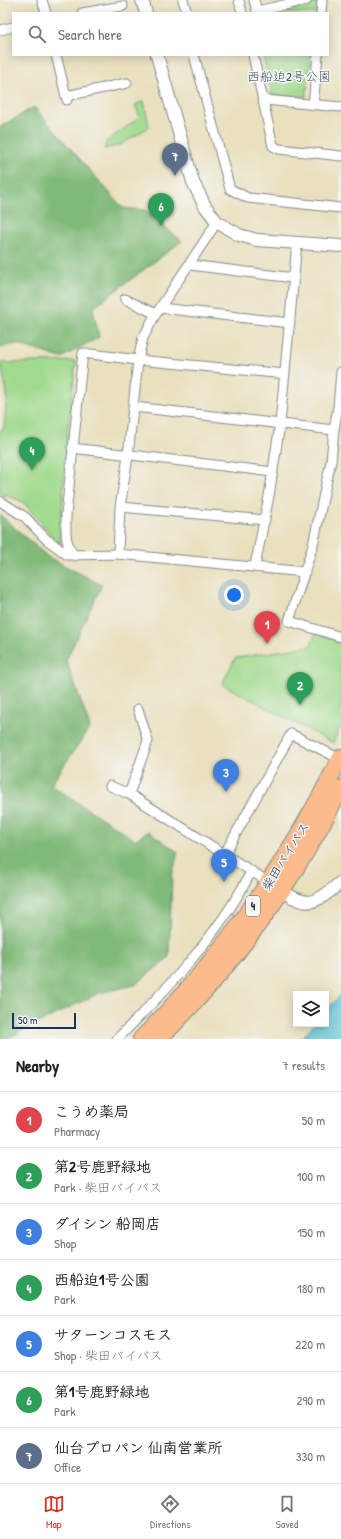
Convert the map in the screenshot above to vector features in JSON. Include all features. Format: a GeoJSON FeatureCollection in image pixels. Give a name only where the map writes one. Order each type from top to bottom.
{"type":"FeatureCollection","features":[{"type":"Feature","properties":{"kind":"highway","name":"柴田バイパス"},"geometry":{"type":"LineString","coordinates":[[159,1039],[202,995],[238,951],[276,887],[310,816],[341,758]]}},
{"type":"Feature","properties":{"kind":"highway","name":"柴田バイパス"},"geometry":{"type":"LineString","coordinates":[[140,1039],[210,964],[310,845],[341,788]]}},
{"type":"Feature","properties":{"kind":"street"},"geometry":{"type":"LineString","coordinates":[[42,0],[46,12]]}},
{"type":"Feature","properties":{"kind":"street"},"geometry":{"type":"LineString","coordinates":[[142,0],[146,12]]}},
{"type":"Feature","properties":{"kind":"street"},"geometry":{"type":"LineString","coordinates":[[183,0],[187,12]]}},
{"type":"Feature","properties":{"kind":"street"},"geometry":{"type":"LineString","coordinates":[[239,0],[242,12]]}},
{"type":"Feature","properties":{"kind":"street"},"geometry":{"type":"LineString","coordinates":[[254,0],[257,11],[307,0]]}},
{"type":"Feature","properties":{"kind":"street"},"geometry":{"type":"LineString","coordinates":[[321,12],[322,0]]}},
{"type":"Feature","properties":{"kind":"street"},"geometry":{"type":"LineString","coordinates":[[88,12],[123,6]]}},
{"type":"Feature","properties":{"kind":"street"},"geometry":{"type":"LineString","coordinates":[[0,30],[12,27]]}},
{"type":"Feature","properties":{"kind":"street"},"geometry":{"type":"LineString","coordinates":[[56,56],[66,98],[126,82]]}},
{"type":"Feature","properties":{"kind":"street"},"geometry":{"type":"LineString","coordinates":[[157,56],[193,182],[205,206],[217,222],[239,235],[248,238],[341,246]]}},
{"type":"Feature","properties":{"kind":"street"},"geometry":{"type":"LineString","coordinates":[[194,56],[230,189],[248,198],[341,208]]}},
{"type":"Feature","properties":{"kind":"street"},"geometry":{"type":"LineString","coordinates":[[253,56],[273,146],[279,149],[341,156]]}},
{"type":"Feature","properties":{"kind":"street"},"geometry":{"type":"LineString","coordinates":[[312,105],[318,56]]}},
{"type":"Feature","properties":{"kind":"street"},"geometry":{"type":"LineString","coordinates":[[264,100],[341,107]]}},
{"type":"Feature","properties":{"kind":"street"},"geometry":{"type":"LineString","coordinates":[[118,554],[120,507],[134,407],[138,360],[143,338],[158,311],[190,265],[217,222]]}},
{"type":"Feature","properties":{"kind":"street"},"geometry":{"type":"LineString","coordinates":[[256,566],[265,520],[280,424],[297,243]]}},
{"type":"Feature","properties":{"kind":"street"},"geometry":{"type":"LineString","coordinates":[[190,265],[294,278]]}},
{"type":"Feature","properties":{"kind":"street"},"geometry":{"type":"LineString","coordinates":[[125,299],[158,311],[290,323]]}},
{"type":"Feature","properties":{"kind":"street"},"geometry":{"type":"LineString","coordinates":[[75,556],[70,551],[66,540],[66,530],[72,448],[83,353],[138,360],[285,374]]}},
{"type":"Feature","properties":{"kind":"street"},"geometry":{"type":"LineString","coordinates":[[341,372],[331,461],[306,572],[289,621],[341,637]]}},
{"type":"Feature","properties":{"kind":"street"},"geometry":{"type":"LineString","coordinates":[[134,407],[334,430]]}},
{"type":"Feature","properties":{"kind":"street"},"geometry":{"type":"LineString","coordinates":[[72,448],[128,456],[273,472]]}},
{"type":"Feature","properties":{"kind":"street"},"geometry":{"type":"LineString","coordinates":[[0,501],[25,517],[46,539],[68,555],[118,554],[256,566],[306,572]]}},
{"type":"Feature","properties":{"kind":"street"},"geometry":{"type":"LineString","coordinates":[[120,507],[265,520]]}},
{"type":"Feature","properties":{"kind":"street"},"geometry":{"type":"LineString","coordinates":[[129,794],[148,741],[138,709]]}},
{"type":"Feature","properties":{"kind":"street"},"geometry":{"type":"LineString","coordinates":[[224,855],[291,734],[341,758]]}},
{"type":"Feature","properties":{"kind":"street"},"geometry":{"type":"LineString","coordinates":[[110,786],[129,794],[296,899],[312,902],[329,892],[341,882]]}},
{"type":"Feature","properties":{"kind":"street"},"geometry":{"type":"LineString","coordinates":[[117,1039],[165,990],[184,967],[233,905],[251,872]]}},
{"type":"Feature","properties":{"kind":"green space"},"geometry":{"type":"Polygon","coordinates":[[[318,2],[317,12],[284,12],[318,2]]]}},
{"type":"Feature","properties":{"kind":"green space","name":"西船迫2号公園"},"geometry":{"type":"Polygon","coordinates":[[[263,56],[311,56],[306,97],[272,95],[263,56]]]}},
{"type":"Feature","properties":{"kind":"green space"},"geometry":{"type":"Polygon","coordinates":[[[144,101],[149,127],[120,145],[104,149],[107,141],[140,117],[135,105],[144,101]]]}},
{"type":"Feature","properties":{"kind":"green space"},"geometry":{"type":"Polygon","coordinates":[[[34,107],[123,208],[145,210],[182,241],[93,308],[99,337],[61,358],[17,344],[0,347],[0,127],[34,107]]]}},
{"type":"Feature","properties":{"kind":"green space"},"geometry":{"type":"Polygon","coordinates":[[[76,361],[66,446],[60,545],[23,502],[0,493],[0,430],[4,428],[7,395],[1,363],[76,361]]]}},
{"type":"Feature","properties":{"kind":"green space"},"geometry":{"type":"Polygon","coordinates":[[[0,515],[48,557],[102,585],[66,660],[90,727],[51,785],[135,840],[148,831],[178,852],[172,876],[169,957],[135,985],[99,993],[6,1039],[0,1039],[0,515]]]}},
{"type":"Feature","properties":{"kind":"green space"},"geometry":{"type":"Polygon","coordinates":[[[316,633],[341,642],[341,725],[333,743],[222,684],[235,658],[310,646],[316,633]]]}},
{"type":"Feature","properties":{"kind":"water"},"geometry":{"type":"Polygon","coordinates":[[[341,994],[341,1039],[301,1039],[311,1027],[329,1027],[329,1008],[341,994]]]}},
{"type":"Feature","properties":{"kind":"place","name":"仙台プロパン 仙南営業所"},"geometry":{"type":"Point","coordinates":[175,176]}},
{"type":"Feature","properties":{"kind":"place","name":"第1号鹿野緑地"},"geometry":{"type":"Point","coordinates":[161,226]}},
{"type":"Feature","properties":{"kind":"place","name":"西船迫1号公園"},"geometry":{"type":"Point","coordinates":[32,470]}},
{"type":"Feature","properties":{"kind":"place","name":"こうめ薬局"},"geometry":{"type":"Point","coordinates":[267,644]}},
{"type":"Feature","properties":{"kind":"place","name":"第2号鹿野緑地"},"geometry":{"type":"Point","coordinates":[300,705]}},
{"type":"Feature","properties":{"kind":"place","name":"ダイシン 船岡店"},"geometry":{"type":"Point","coordinates":[226,792]}},
{"type":"Feature","properties":{"kind":"place","name":"サターンコスモス"},"geometry":{"type":"Point","coordinates":[224,882]}}]}
